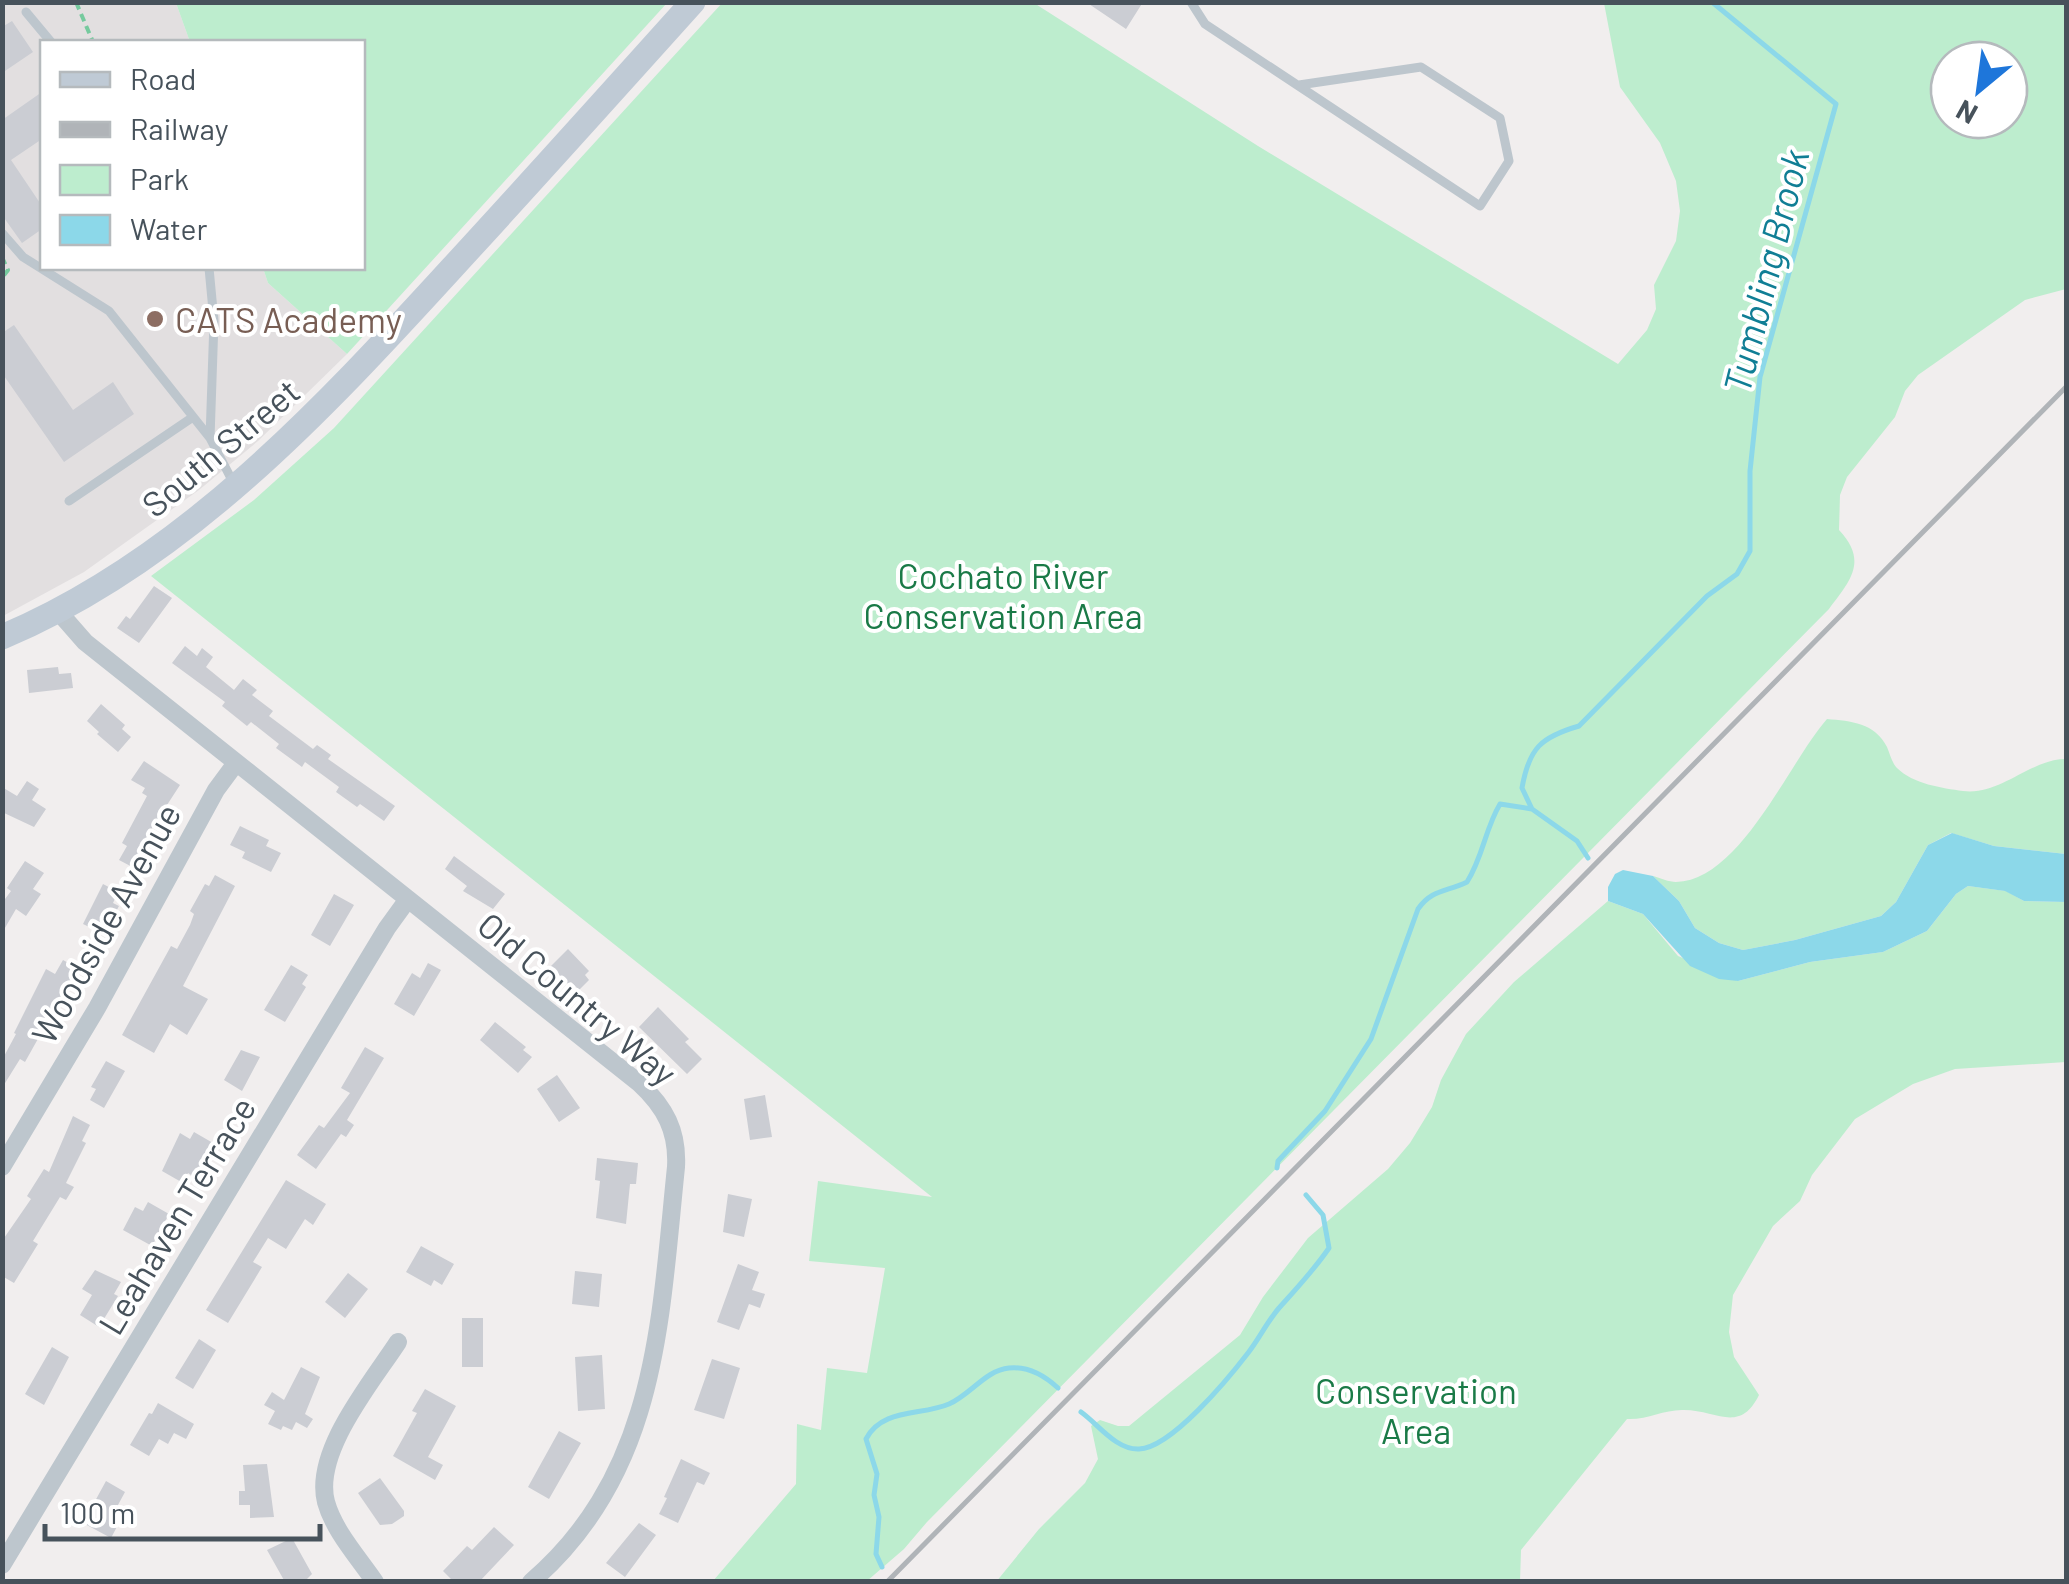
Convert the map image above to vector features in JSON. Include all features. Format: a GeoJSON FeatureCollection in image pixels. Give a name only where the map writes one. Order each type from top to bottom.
{"type":"FeatureCollection","features":[{"type":"Feature","properties":{"kind":"main road","name":"South Street"},"geometry":{"type":"LineString","coordinates":[[2,637],[57,610],[134,562],[236,486],[306,423],[364,365],[693,2]]}},
{"type":"Feature","properties":{"kind":"street","name":"Old Country Way"},"geometry":{"type":"LineString","coordinates":[[57,610],[85,642],[639,1083],[665,1112],[676,1143],[658,1335],[646,1397],[616,1473],[584,1527],[532,1582]]}},
{"type":"Feature","properties":{"kind":"street","name":"Woodside Avenue"},"geometry":{"type":"LineString","coordinates":[[2,1167],[91,1018],[216,790],[236,763]]}},
{"type":"Feature","properties":{"kind":"street","name":"Leahaven Terrace"},"geometry":{"type":"LineString","coordinates":[[2,1565],[377,944],[408,899]]}},
{"type":"Feature","properties":{"kind":"street"},"geometry":{"type":"LineString","coordinates":[[375,1582],[331,1515],[324,1482],[329,1456],[340,1433],[398,1342]]}},
{"type":"Feature","properties":{"kind":"lane"},"geometry":{"type":"LineString","coordinates":[[1191,2],[1205,24],[1480,206],[1508,161],[1500,118],[1421,67],[1298,84]]}},
{"type":"Feature","properties":{"kind":"lane"},"geometry":{"type":"LineString","coordinates":[[26,12],[49,40]]}},
{"type":"Feature","properties":{"kind":"lane"},"geometry":{"type":"LineString","coordinates":[[2,233],[23,257],[40,268]]}},
{"type":"Feature","properties":{"kind":"lane"},"geometry":{"type":"LineString","coordinates":[[43,270],[109,312],[210,438],[236,486]]}},
{"type":"Feature","properties":{"kind":"lane"},"geometry":{"type":"LineString","coordinates":[[210,270],[214,322],[210,438]]}},
{"type":"Feature","properties":{"kind":"lane"},"geometry":{"type":"LineString","coordinates":[[69,501],[193,417]]}},
{"type":"Feature","properties":{"kind":"path"},"geometry":{"type":"LineString","coordinates":[[76,2],[92,40]]}},
{"type":"Feature","properties":{"kind":"path"},"geometry":{"type":"LineString","coordinates":[[2,257],[8,264],[2,278]]}},
{"type":"Feature","properties":{"kind":"shaded area","name":"CATS Academy"},"geometry":{"type":"Polygon","coordinates":[[[3,3],[176,3],[189,40],[40,40],[40,270],[264,270],[268,283],[347,354],[258,441],[199,490],[84,572],[3,616],[3,3]]]}},
{"type":"Feature","properties":{"kind":"green space"},"geometry":{"type":"Polygon","coordinates":[[[176,2],[667,3],[347,354],[268,283],[264,270],[365,270],[365,40],[189,40],[176,2]]]}},
{"type":"Feature","properties":{"kind":"green space","name":"Cochato River Conservation Area"},"geometry":{"type":"Polygon","coordinates":[[[723,2],[1034,3],[1258,146],[1618,364],[1647,330],[1656,309],[1654,285],[1676,241],[1680,211],[1676,181],[1660,143],[1620,87],[1604,3],[2066,3],[2066,289],[2025,300],[1918,375],[1905,391],[1895,417],[1847,477],[1840,495],[1839,530],[1853,551],[1854,561],[1844,589],[1829,609],[904,1549],[867,1581],[713,1581],[796,1484],[797,1424],[821,1430],[827,1368],[867,1373],[885,1268],[809,1261],[818,1181],[932,1197],[151,576],[254,500],[334,428],[723,2]]]}},
{"type":"Feature","properties":{"kind":"green space"},"geometry":{"type":"Polygon","coordinates":[[[1827,719],[1869,728],[1882,739],[1897,768],[1919,782],[1963,791],[1990,788],[2040,765],[2066,759],[2066,854],[1994,846],[1951,833],[1928,845],[1896,902],[1881,916],[1743,950],[1719,943],[1695,928],[1679,901],[1653,876],[1676,882],[1699,876],[1721,862],[1761,816],[1827,719]]]}},
{"type":"Feature","properties":{"kind":"green space","name":"Conservation Area"},"geometry":{"type":"Polygon","coordinates":[[[1968,886],[2006,891],[2024,901],[2066,902],[2066,1062],[1955,1069],[1913,1084],[1855,1119],[1812,1175],[1800,1201],[1773,1226],[1733,1295],[1729,1332],[1734,1357],[1759,1395],[1751,1407],[1735,1417],[1682,1410],[1627,1419],[1521,1550],[1520,1581],[996,1582],[1039,1529],[1085,1483],[1098,1459],[1091,1426],[1100,1420],[1129,1426],[1240,1335],[1308,1238],[1388,1169],[1410,1143],[1432,1107],[1441,1080],[1466,1034],[1514,982],[1608,901],[1643,914],[1678,956],[1738,981],[1810,962],[1883,952],[1927,931],[1956,894],[1968,886]]]}},
{"type":"Feature","properties":{"kind":"water"},"geometry":{"type":"Polygon","coordinates":[[[1952,833],[1994,846],[2066,854],[2066,902],[2024,901],[2005,891],[1968,886],[1956,894],[1927,931],[1883,952],[1810,962],[1738,981],[1719,979],[1690,966],[1643,914],[1608,901],[1608,887],[1615,874],[1623,870],[1653,876],[1679,901],[1695,928],[1719,943],[1743,950],[1795,940],[1881,916],[1896,902],[1928,845],[1952,833]]]}},
{"type":"Feature","properties":{"kind":"building"},"geometry":{"type":"Polygon","coordinates":[[[1086,2],[1143,2],[1126,29],[1086,2]]]}},
{"type":"Feature","properties":{"kind":"building"},"geometry":{"type":"Polygon","coordinates":[[[12,21],[33,52],[2,73],[2,27],[12,21]]]}},
{"type":"Feature","properties":{"kind":"building"},"geometry":{"type":"Polygon","coordinates":[[[40,93],[40,140],[11,160],[40,203],[40,230],[22,243],[2,215],[2,120],[40,93]]]}},
{"type":"Feature","properties":{"kind":"building"},"geometry":{"type":"Polygon","coordinates":[[[14,325],[73,410],[113,382],[134,414],[64,462],[2,373],[2,333],[14,325]]]}},
{"type":"Feature","properties":{"kind":"building"},"geometry":{"type":"Polygon","coordinates":[[[154,586],[172,598],[139,643],[117,628],[126,616],[130,619],[154,586]]]}},
{"type":"Feature","properties":{"kind":"building"},"geometry":{"type":"Polygon","coordinates":[[[185,646],[197,656],[202,648],[213,657],[206,667],[234,690],[243,679],[257,690],[252,695],[273,711],[269,716],[313,749],[317,745],[331,755],[328,759],[395,806],[384,821],[336,792],[339,787],[305,762],[302,767],[276,748],[279,744],[251,722],[247,726],[222,706],[225,702],[172,663],[185,646]]]}},
{"type":"Feature","properties":{"kind":"building"},"geometry":{"type":"Polygon","coordinates":[[[58,667],[59,674],[71,673],[73,688],[29,693],[27,670],[58,667]]]}},
{"type":"Feature","properties":{"kind":"building"},"geometry":{"type":"Polygon","coordinates":[[[101,704],[125,725],[122,729],[131,737],[118,752],[87,721],[101,704]]]}},
{"type":"Feature","properties":{"kind":"building"},"geometry":{"type":"Polygon","coordinates":[[[144,761],[180,785],[152,828],[148,840],[153,842],[138,870],[119,860],[127,846],[122,843],[147,796],[142,793],[145,788],[131,780],[144,761]]]}},
{"type":"Feature","properties":{"kind":"building"},"geometry":{"type":"Polygon","coordinates":[[[27,781],[39,789],[32,800],[46,809],[34,827],[2,812],[2,787],[17,796],[27,781]]]}},
{"type":"Feature","properties":{"kind":"building"},"geometry":{"type":"Polygon","coordinates":[[[240,826],[269,840],[266,846],[281,853],[271,872],[242,858],[245,852],[230,845],[240,826]]]}},
{"type":"Feature","properties":{"kind":"building"},"geometry":{"type":"Polygon","coordinates":[[[454,856],[505,894],[493,909],[463,891],[467,886],[445,869],[454,856]]]}},
{"type":"Feature","properties":{"kind":"building"},"geometry":{"type":"Polygon","coordinates":[[[25,861],[44,873],[33,889],[41,894],[26,916],[16,909],[2,933],[2,903],[25,861]]]}},
{"type":"Feature","properties":{"kind":"building"},"geometry":{"type":"Polygon","coordinates":[[[215,875],[235,886],[183,986],[208,999],[187,1035],[170,1024],[154,1053],[122,1035],[171,946],[177,949],[194,914],[190,911],[205,884],[209,886],[215,875]]]}},
{"type":"Feature","properties":{"kind":"building"},"geometry":{"type":"Polygon","coordinates":[[[103,884],[118,892],[113,903],[119,906],[104,934],[83,924],[103,884]]]}},
{"type":"Feature","properties":{"kind":"building"},"geometry":{"type":"Polygon","coordinates":[[[334,894],[354,905],[330,946],[311,935],[334,894]]]}},
{"type":"Feature","properties":{"kind":"building"},"geometry":{"type":"Polygon","coordinates":[[[568,949],[589,971],[585,975],[589,980],[579,990],[551,966],[568,949]]]}},
{"type":"Feature","properties":{"kind":"building"},"geometry":{"type":"Polygon","coordinates":[[[63,960],[81,970],[25,1062],[20,1059],[2,1088],[2,1060],[14,1033],[46,969],[55,974],[63,960]]]}},
{"type":"Feature","properties":{"kind":"building"},"geometry":{"type":"Polygon","coordinates":[[[428,963],[441,970],[414,1016],[394,1004],[412,973],[420,978],[428,963]]]}},
{"type":"Feature","properties":{"kind":"building"},"geometry":{"type":"Polygon","coordinates":[[[291,965],[308,975],[302,984],[306,987],[285,1022],[264,1010],[291,965]]]}},
{"type":"Feature","properties":{"kind":"building"},"geometry":{"type":"Polygon","coordinates":[[[658,1007],[702,1059],[687,1074],[639,1027],[658,1007]]]}},
{"type":"Feature","properties":{"kind":"building"},"geometry":{"type":"Polygon","coordinates":[[[495,1022],[526,1047],[523,1050],[532,1057],[518,1073],[480,1040],[495,1022]]]}},
{"type":"Feature","properties":{"kind":"building"},"geometry":{"type":"Polygon","coordinates":[[[365,1047],[384,1058],[347,1120],[354,1125],[346,1137],[341,1134],[316,1169],[297,1155],[350,1093],[341,1088],[365,1047]]]}},
{"type":"Feature","properties":{"kind":"building"},"geometry":{"type":"Polygon","coordinates":[[[241,1050],[260,1057],[242,1091],[224,1080],[241,1050]]]}},
{"type":"Feature","properties":{"kind":"building"},"geometry":{"type":"Polygon","coordinates":[[[106,1061],[125,1071],[104,1108],[90,1100],[96,1089],[91,1087],[106,1061]]]}},
{"type":"Feature","properties":{"kind":"building"},"geometry":{"type":"Polygon","coordinates":[[[557,1075],[580,1108],[559,1122],[537,1089],[557,1075]]]}},
{"type":"Feature","properties":{"kind":"building"},"geometry":{"type":"Polygon","coordinates":[[[765,1095],[772,1137],[750,1140],[744,1099],[765,1095]]]}},
{"type":"Feature","properties":{"kind":"building"},"geometry":{"type":"Polygon","coordinates":[[[73,1116],[90,1125],[82,1141],[86,1143],[66,1183],[74,1187],[66,1200],[60,1197],[33,1241],[38,1244],[14,1283],[2,1276],[2,1241],[31,1199],[27,1196],[44,1169],[49,1172],[73,1116]]]}},
{"type":"Feature","properties":{"kind":"building"},"geometry":{"type":"Polygon","coordinates":[[[194,1132],[213,1143],[194,1177],[188,1173],[183,1183],[162,1171],[180,1133],[190,1139],[194,1132]]]}},
{"type":"Feature","properties":{"kind":"building"},"geometry":{"type":"Polygon","coordinates":[[[597,1158],[638,1163],[636,1184],[630,1184],[626,1224],[596,1218],[600,1181],[595,1180],[597,1158]]]}},
{"type":"Feature","properties":{"kind":"building"},"geometry":{"type":"Polygon","coordinates":[[[286,1180],[326,1204],[313,1225],[305,1219],[286,1249],[268,1238],[253,1262],[262,1267],[228,1323],[206,1310],[286,1180]]]}},
{"type":"Feature","properties":{"kind":"building"},"geometry":{"type":"Polygon","coordinates":[[[728,1194],[752,1199],[744,1237],[723,1232],[728,1194]]]}},
{"type":"Feature","properties":{"kind":"building"},"geometry":{"type":"Polygon","coordinates":[[[148,1202],[169,1214],[152,1246],[123,1230],[135,1207],[143,1211],[148,1202]]]}},
{"type":"Feature","properties":{"kind":"building"},"geometry":{"type":"Polygon","coordinates":[[[421,1246],[454,1264],[442,1285],[434,1280],[431,1286],[406,1272],[421,1246]]]}},
{"type":"Feature","properties":{"kind":"building"},"geometry":{"type":"Polygon","coordinates":[[[738,1264],[759,1272],[752,1290],[765,1294],[760,1308],[749,1304],[739,1330],[717,1322],[738,1264]]]}},
{"type":"Feature","properties":{"kind":"building"},"geometry":{"type":"Polygon","coordinates":[[[95,1270],[121,1282],[114,1294],[118,1296],[99,1327],[80,1315],[92,1295],[82,1289],[95,1270]]]}},
{"type":"Feature","properties":{"kind":"building"},"geometry":{"type":"Polygon","coordinates":[[[575,1271],[602,1274],[599,1307],[572,1304],[575,1271]]]}},
{"type":"Feature","properties":{"kind":"building"},"geometry":{"type":"Polygon","coordinates":[[[348,1273],[368,1289],[345,1318],[325,1302],[348,1273]]]}},
{"type":"Feature","properties":{"kind":"building"},"geometry":{"type":"Polygon","coordinates":[[[462,1318],[483,1318],[483,1367],[462,1367],[462,1318]]]}},
{"type":"Feature","properties":{"kind":"building"},"geometry":{"type":"Polygon","coordinates":[[[199,1339],[216,1350],[193,1389],[175,1378],[199,1339]]]}},
{"type":"Feature","properties":{"kind":"building"},"geometry":{"type":"Polygon","coordinates":[[[52,1347],[69,1357],[44,1405],[25,1394],[52,1347]]]}},
{"type":"Feature","properties":{"kind":"building"},"geometry":{"type":"Polygon","coordinates":[[[602,1355],[605,1409],[578,1411],[575,1357],[602,1355]]]}},
{"type":"Feature","properties":{"kind":"building"},"geometry":{"type":"Polygon","coordinates":[[[712,1359],[740,1368],[724,1419],[694,1410],[712,1359]]]}},
{"type":"Feature","properties":{"kind":"building"},"geometry":{"type":"Polygon","coordinates":[[[301,1367],[320,1377],[305,1414],[313,1419],[307,1428],[296,1422],[292,1430],[283,1426],[281,1430],[268,1424],[275,1411],[264,1405],[272,1392],[284,1400],[301,1367]]]}},
{"type":"Feature","properties":{"kind":"building"},"geometry":{"type":"Polygon","coordinates":[[[425,1389],[456,1406],[428,1457],[443,1465],[435,1480],[393,1456],[417,1413],[412,1411],[425,1389]]]}},
{"type":"Feature","properties":{"kind":"building"},"geometry":{"type":"Polygon","coordinates":[[[158,1403],[194,1424],[186,1439],[174,1433],[168,1444],[159,1439],[149,1456],[130,1445],[158,1403]]]}},
{"type":"Feature","properties":{"kind":"building"},"geometry":{"type":"Polygon","coordinates":[[[559,1431],[581,1443],[549,1499],[528,1487],[559,1431]]]}},
{"type":"Feature","properties":{"kind":"building"},"geometry":{"type":"Polygon","coordinates":[[[681,1459],[710,1473],[704,1485],[697,1482],[678,1523],[659,1514],[681,1459]]]}},
{"type":"Feature","properties":{"kind":"building"},"geometry":{"type":"Polygon","coordinates":[[[267,1464],[274,1517],[250,1518],[250,1505],[239,1505],[239,1491],[245,1491],[243,1465],[267,1464]]]}},
{"type":"Feature","properties":{"kind":"building"},"geometry":{"type":"Polygon","coordinates":[[[380,1478],[404,1511],[404,1516],[392,1524],[380,1525],[358,1493],[380,1478]]]}},
{"type":"Feature","properties":{"kind":"building"},"geometry":{"type":"Polygon","coordinates":[[[106,1481],[125,1492],[112,1516],[120,1521],[111,1538],[83,1523],[106,1481]]]}},
{"type":"Feature","properties":{"kind":"building"},"geometry":{"type":"Polygon","coordinates":[[[639,1523],[656,1535],[625,1577],[606,1563],[639,1523]]]}},
{"type":"Feature","properties":{"kind":"building"},"geometry":{"type":"Polygon","coordinates":[[[494,1527],[514,1545],[479,1582],[454,1582],[443,1571],[467,1546],[472,1550],[494,1527]]]}},
{"type":"Feature","properties":{"kind":"building"},"geometry":{"type":"Polygon","coordinates":[[[292,1538],[312,1574],[304,1582],[285,1582],[267,1550],[292,1538]]]}},
{"type":"Feature","properties":{"kind":"waterway","name":"Tumbling Brook"},"geometry":{"type":"LineString","coordinates":[[1532,809],[1522,788],[1539,746],[1579,726],[1707,596],[1737,574],[1750,551],[1750,471],[1760,377],[1836,104],[1712,2]]}},
{"type":"Feature","properties":{"kind":"waterway"},"geometry":{"type":"LineString","coordinates":[[1277,1168],[1278,1161],[1325,1111],[1371,1039],[1418,909],[1434,894],[1467,882],[1500,804],[1532,809],[1577,841],[1588,858]]}},
{"type":"Feature","properties":{"kind":"waterway"},"geometry":{"type":"LineString","coordinates":[[1081,1412],[1115,1441],[1139,1449],[1167,1437],[1198,1410],[1239,1365],[1275,1313],[1329,1248],[1323,1215],[1306,1195]]}},
{"type":"Feature","properties":{"kind":"waterway"},"geometry":{"type":"LineString","coordinates":[[882,1567],[876,1554],[877,1474],[866,1439],[873,1429],[892,1417],[949,1404],[1001,1370],[1029,1370],[1058,1388]]}},
{"type":"Feature","properties":{"kind":"railway"},"geometry":{"type":"LineString","coordinates":[[887,1582],[2066,387]]}},
{"type":"Feature","properties":{"kind":"place","name":"CATS Academy"},"geometry":{"type":"Point","coordinates":[155,319]}}]}
